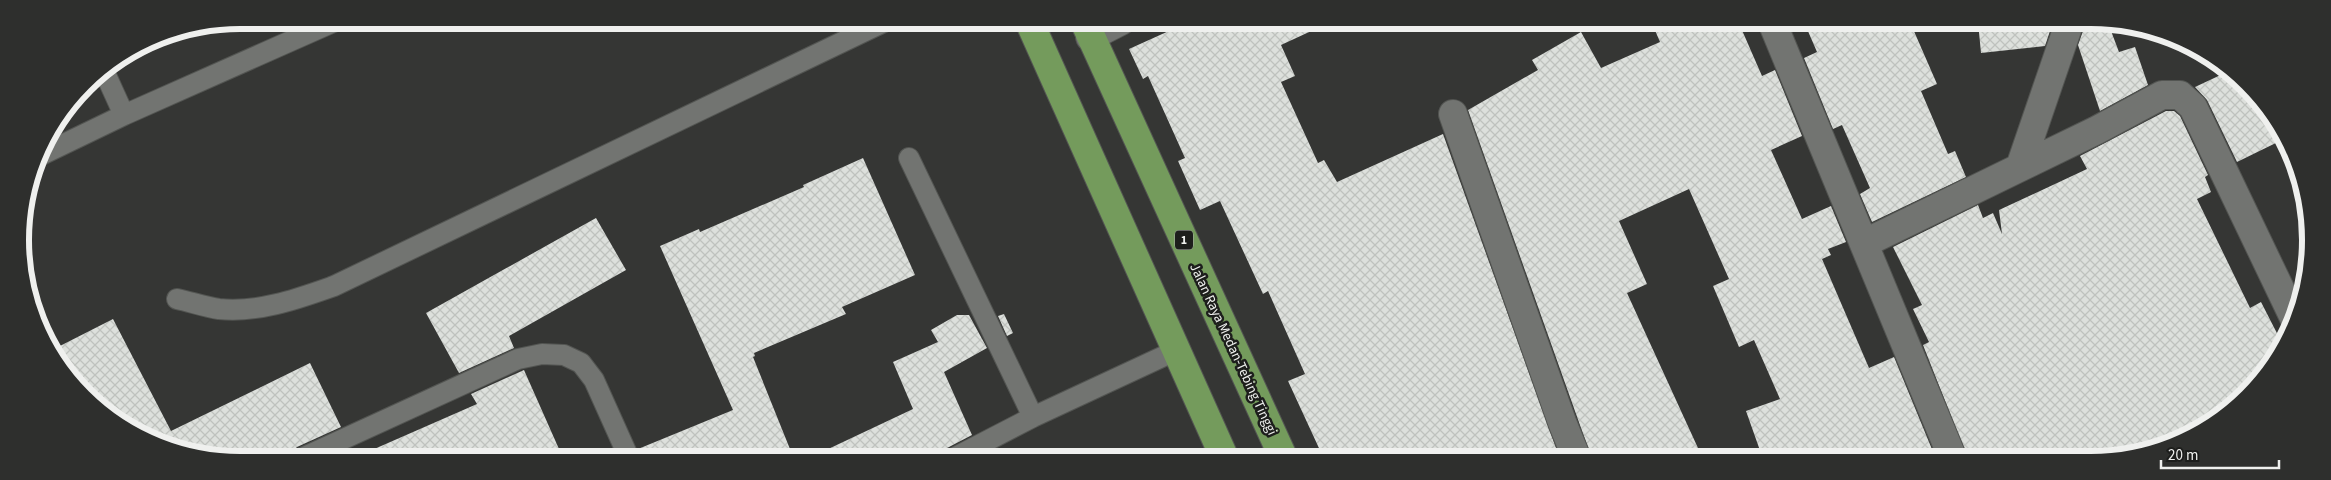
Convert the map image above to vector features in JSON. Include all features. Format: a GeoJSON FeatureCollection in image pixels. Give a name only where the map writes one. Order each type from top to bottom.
{"type":"FeatureCollection","features":[{"type":"Feature","properties":{"kind":"highway"},"geometry":{"type":"LineString","coordinates":[[1033,29],[1221,451]]}},
{"type":"Feature","properties":{"kind":"highway","name":"Jalan Raya Medan-Tebing Tinggi"},"geometry":{"type":"LineString","coordinates":[[1087,29],[1280,451]]}},
{"type":"Feature","properties":{"kind":"street"},"geometry":{"type":"LineString","coordinates":[[1775,29],[1950,451]]}},
{"type":"Feature","properties":{"kind":"street"},"geometry":{"type":"LineString","coordinates":[[2020,167],[2067,29]]}},
{"type":"Feature","properties":{"kind":"street"},"geometry":{"type":"LineString","coordinates":[[1865,244],[2097,130],[2162,95],[2180,95],[2193,107],[2290,310]]}},
{"type":"Feature","properties":{"kind":"street"},"geometry":{"type":"LineString","coordinates":[[1453,114],[1574,451]]}},
{"type":"Feature","properties":{"kind":"lane"},"geometry":{"type":"LineString","coordinates":[[49,151],[124,115],[318,29]]}},
{"type":"Feature","properties":{"kind":"lane"},"geometry":{"type":"LineString","coordinates":[[177,299],[219,309],[254,309],[280,304],[334,286],[869,29]]}},
{"type":"Feature","properties":{"kind":"lane"},"geometry":{"type":"LineString","coordinates":[[106,76],[124,115]]}},
{"type":"Feature","properties":{"kind":"lane"},"geometry":{"type":"LineString","coordinates":[[909,158],[1033,417]]}},
{"type":"Feature","properties":{"kind":"lane"},"geometry":{"type":"LineString","coordinates":[[967,451],[1033,417],[1177,350]]}},
{"type":"Feature","properties":{"kind":"lane"},"geometry":{"type":"LineString","coordinates":[[317,451],[518,359],[542,354],[564,355],[581,363],[594,380],[626,451]]}},
{"type":"Feature","properties":{"kind":"building"},"geometry":{"type":"Polygon","coordinates":[[[1173,29],[1316,29],[1281,45],[1295,76],[1281,82],[1318,163],[1324,160],[1337,182],[1443,134],[1557,451],[1320,451],[1288,381],[1305,374],[1268,291],[1263,294],[1220,201],[1200,210],[1178,161],[1185,158],[1148,76],[1143,79],[1129,49],[1173,29]]]}},
{"type":"Feature","properties":{"kind":"building"},"geometry":{"type":"Polygon","coordinates":[[[1654,29],[1741,29],[1762,76],[1775,70],[1802,136],[1771,150],[1802,219],[1831,206],[1846,242],[1828,249],[1831,255],[1822,259],[1869,368],[1894,357],[1933,451],[1760,451],[1746,411],[1780,399],[1754,340],[1739,347],[1713,286],[1729,279],[1689,189],[1619,221],[1647,284],[1627,293],[1699,451],[1589,451],[1468,110],[1538,70],[1532,60],[1581,32],[1601,68],[1660,42],[1654,29]]]}},
{"type":"Feature","properties":{"kind":"building"},"geometry":{"type":"Polygon","coordinates":[[[1807,29],[1913,29],[1937,84],[1921,91],[1948,154],[1955,151],[1966,177],[1872,222],[1860,194],[1870,188],[1842,125],[1833,129],[1804,58],[1817,52],[1807,29]]]}},
{"type":"Feature","properties":{"kind":"building"},"geometry":{"type":"Polygon","coordinates":[[[1979,29],[2051,29],[2045,46],[1981,53],[1979,29]]]}},
{"type":"Feature","properties":{"kind":"building"},"geometry":{"type":"Polygon","coordinates":[[[2089,29],[2111,30],[2119,52],[2135,47],[2148,85],[2100,111],[2078,45],[2083,31],[2089,29]]]}},
{"type":"Feature","properties":{"kind":"building"},"geometry":{"type":"Polygon","coordinates":[[[2222,74],[2259,111],[2278,142],[2237,162],[2207,100],[2195,87],[2222,74]]]}},
{"type":"Feature","properties":{"kind":"building"},"geometry":{"type":"Polygon","coordinates":[[[2166,111],[2174,111],[2180,116],[2208,175],[2205,177],[2211,192],[2197,199],[2250,308],[2261,302],[2279,336],[2259,369],[2220,408],[2197,423],[2159,440],[2105,451],[1965,451],[1923,345],[1929,342],[1913,309],[1922,305],[1893,247],[1978,205],[1983,218],[1993,213],[2002,234],[1999,210],[2087,169],[2080,156],[2166,111]]]}},
{"type":"Feature","properties":{"kind":"building"},"geometry":{"type":"Polygon","coordinates":[[[863,158],[915,275],[842,307],[846,314],[754,353],[755,356],[753,357],[791,451],[639,451],[638,449],[733,410],[660,246],[699,229],[700,232],[804,187],[803,185],[863,158]]]}},
{"type":"Feature","properties":{"kind":"building"},"geometry":{"type":"Polygon","coordinates":[[[596,218],[626,270],[509,336],[514,348],[459,373],[426,313],[596,218]]]}},
{"type":"Feature","properties":{"kind":"building"},"geometry":{"type":"Polygon","coordinates":[[[1004,314],[1013,333],[1007,336],[998,316],[1004,314]]]}},
{"type":"Feature","properties":{"kind":"building"},"geometry":{"type":"Polygon","coordinates":[[[957,315],[969,315],[987,348],[944,372],[972,435],[941,451],[824,451],[913,409],[893,362],[938,342],[931,330],[957,315]]]}},
{"type":"Feature","properties":{"kind":"building"},"geometry":{"type":"Polygon","coordinates":[[[113,319],[171,431],[310,363],[341,427],[297,447],[293,451],[226,451],[185,444],[159,435],[134,423],[111,408],[72,369],[58,347],[113,319]]]}},
{"type":"Feature","properties":{"kind":"building"},"geometry":{"type":"Polygon","coordinates":[[[524,370],[560,451],[370,451],[477,404],[471,394],[524,370]]]}}]}
